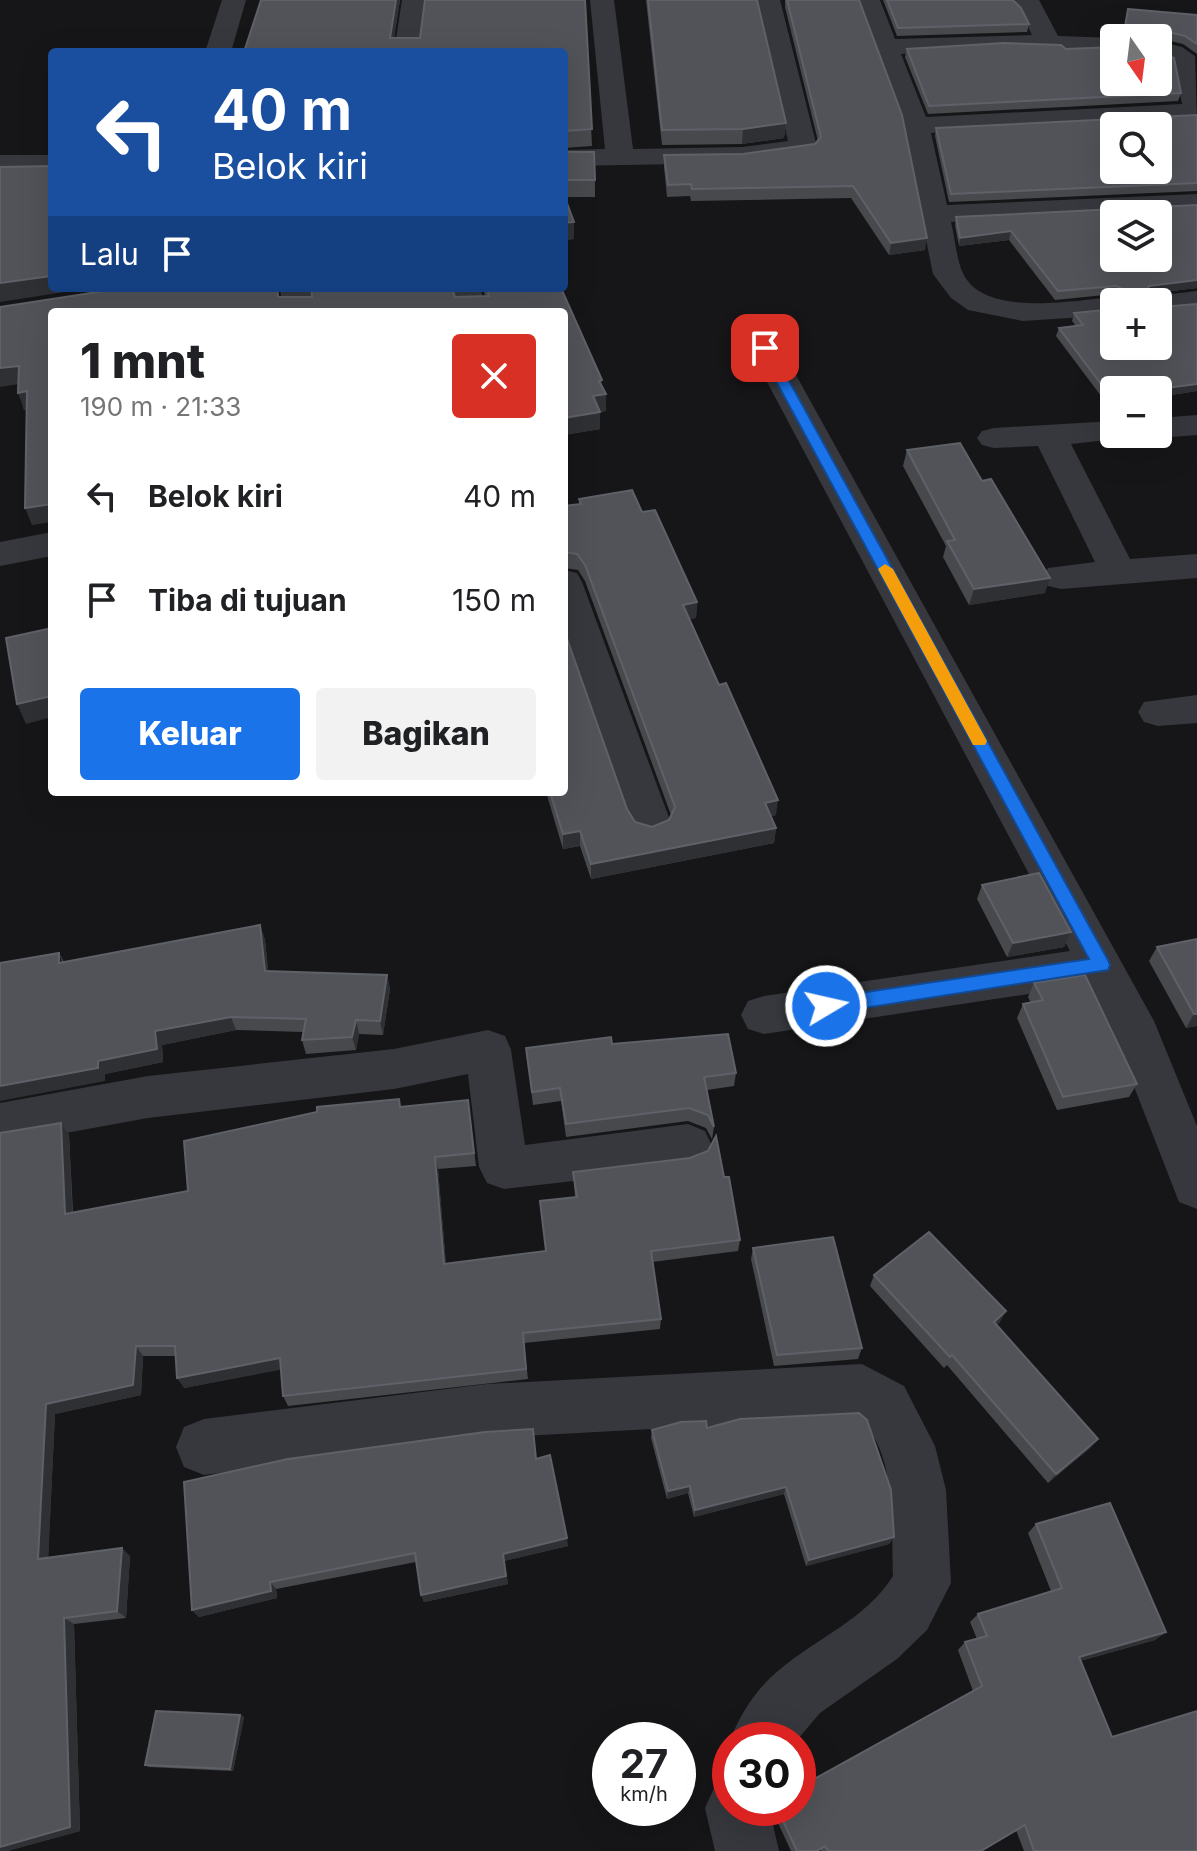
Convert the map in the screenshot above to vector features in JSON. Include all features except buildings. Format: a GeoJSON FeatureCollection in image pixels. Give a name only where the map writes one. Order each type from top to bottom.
{"type":"FeatureCollection","features":[{"type":"Feature","properties":{"kind":"street"},"geometry":{"type":"LineString","coordinates":[[219,48],[234,0]]}},
{"type":"Feature","properties":{"kind":"street"},"geometry":{"type":"LineString","coordinates":[[408,48],[414,0]]}},
{"type":"Feature","properties":{"kind":"street"},"geometry":{"type":"LineString","coordinates":[[602,0],[620,158]]}},
{"type":"Feature","properties":{"kind":"street"},"geometry":{"type":"LineString","coordinates":[[568,158],[742,155],[803,147],[768,0]]}},
{"type":"Feature","properties":{"kind":"street"},"geometry":{"type":"LineString","coordinates":[[868,0],[916,126],[948,274],[956,288],[976,302],[1000,310],[1024,312],[1100,307]]}},
{"type":"Feature","properties":{"kind":"street"},"geometry":{"type":"LineString","coordinates":[[1027,0],[1048,41]]}},
{"type":"Feature","properties":{"kind":"street"},"geometry":{"type":"LineString","coordinates":[[884,47],[1048,41],[1100,44]]}},
{"type":"Feature","properties":{"kind":"street"},"geometry":{"type":"LineString","coordinates":[[916,126],[1197,111],[1186,61],[1172,52]]}},
{"type":"Feature","properties":{"kind":"street"},"geometry":{"type":"LineString","coordinates":[[0,163],[48,163]]}},
{"type":"Feature","properties":{"kind":"street"},"geometry":{"type":"LineString","coordinates":[[935,214],[1197,202]]}},
{"type":"Feature","properties":{"kind":"street"},"geometry":{"type":"LineString","coordinates":[[1172,302],[1197,300]]}},
{"type":"Feature","properties":{"kind":"street"},"geometry":{"type":"LineString","coordinates":[[765,348],[1131,1021],[1197,1186]]}},
{"type":"Feature","properties":{"kind":"street"},"geometry":{"type":"LineString","coordinates":[[1172,427],[1197,425]]}},
{"type":"Feature","properties":{"kind":"street"},"geometry":{"type":"LineString","coordinates":[[994,438],[1100,432]]}},
{"type":"Feature","properties":{"kind":"street"},"geometry":{"type":"LineString","coordinates":[[1050,435],[1118,572]]}},
{"type":"Feature","properties":{"kind":"street"},"geometry":{"type":"LineString","coordinates":[[0,554],[48,545]]}},
{"type":"Feature","properties":{"kind":"street"},"geometry":{"type":"LineString","coordinates":[[1061,577],[1197,566]]}},
{"type":"Feature","properties":{"kind":"street"},"geometry":{"type":"LineString","coordinates":[[568,593],[650,823]]}},
{"type":"Feature","properties":{"kind":"street"},"geometry":{"type":"LineString","coordinates":[[1158,712],[1197,709]]}},
{"type":"Feature","properties":{"kind":"street"},"geometry":{"type":"LineString","coordinates":[[764,1015],[1101,965]]}},
{"type":"Feature","properties":{"kind":"street"},"geometry":{"type":"LineString","coordinates":[[0,1124],[148,1097],[394,1069],[488,1050],[504,1167],[688,1146]]}},
{"type":"Feature","properties":{"kind":"street"},"geometry":{"type":"LineString","coordinates":[[204,1447],[487,1411],[862,1391],[885,1405],[907,1446],[918,1490],[922,1583],[906,1609],[876,1638],[799,1692],[772,1722]]}},
{"type":"Feature","properties":{"kind":"street"},"geometry":{"type":"LineString","coordinates":[[741,1826],[747,1851]]}},
{"type":"Feature","properties":{"kind":"slow traffic"},"geometry":{"type":"LineString","coordinates":[[885,569],[979,741]]}},
{"type":"Feature","properties":{"kind":"route"},"geometry":{"type":"LineString","coordinates":[[765,348],[1101,965],[826,1006]]}}]}
